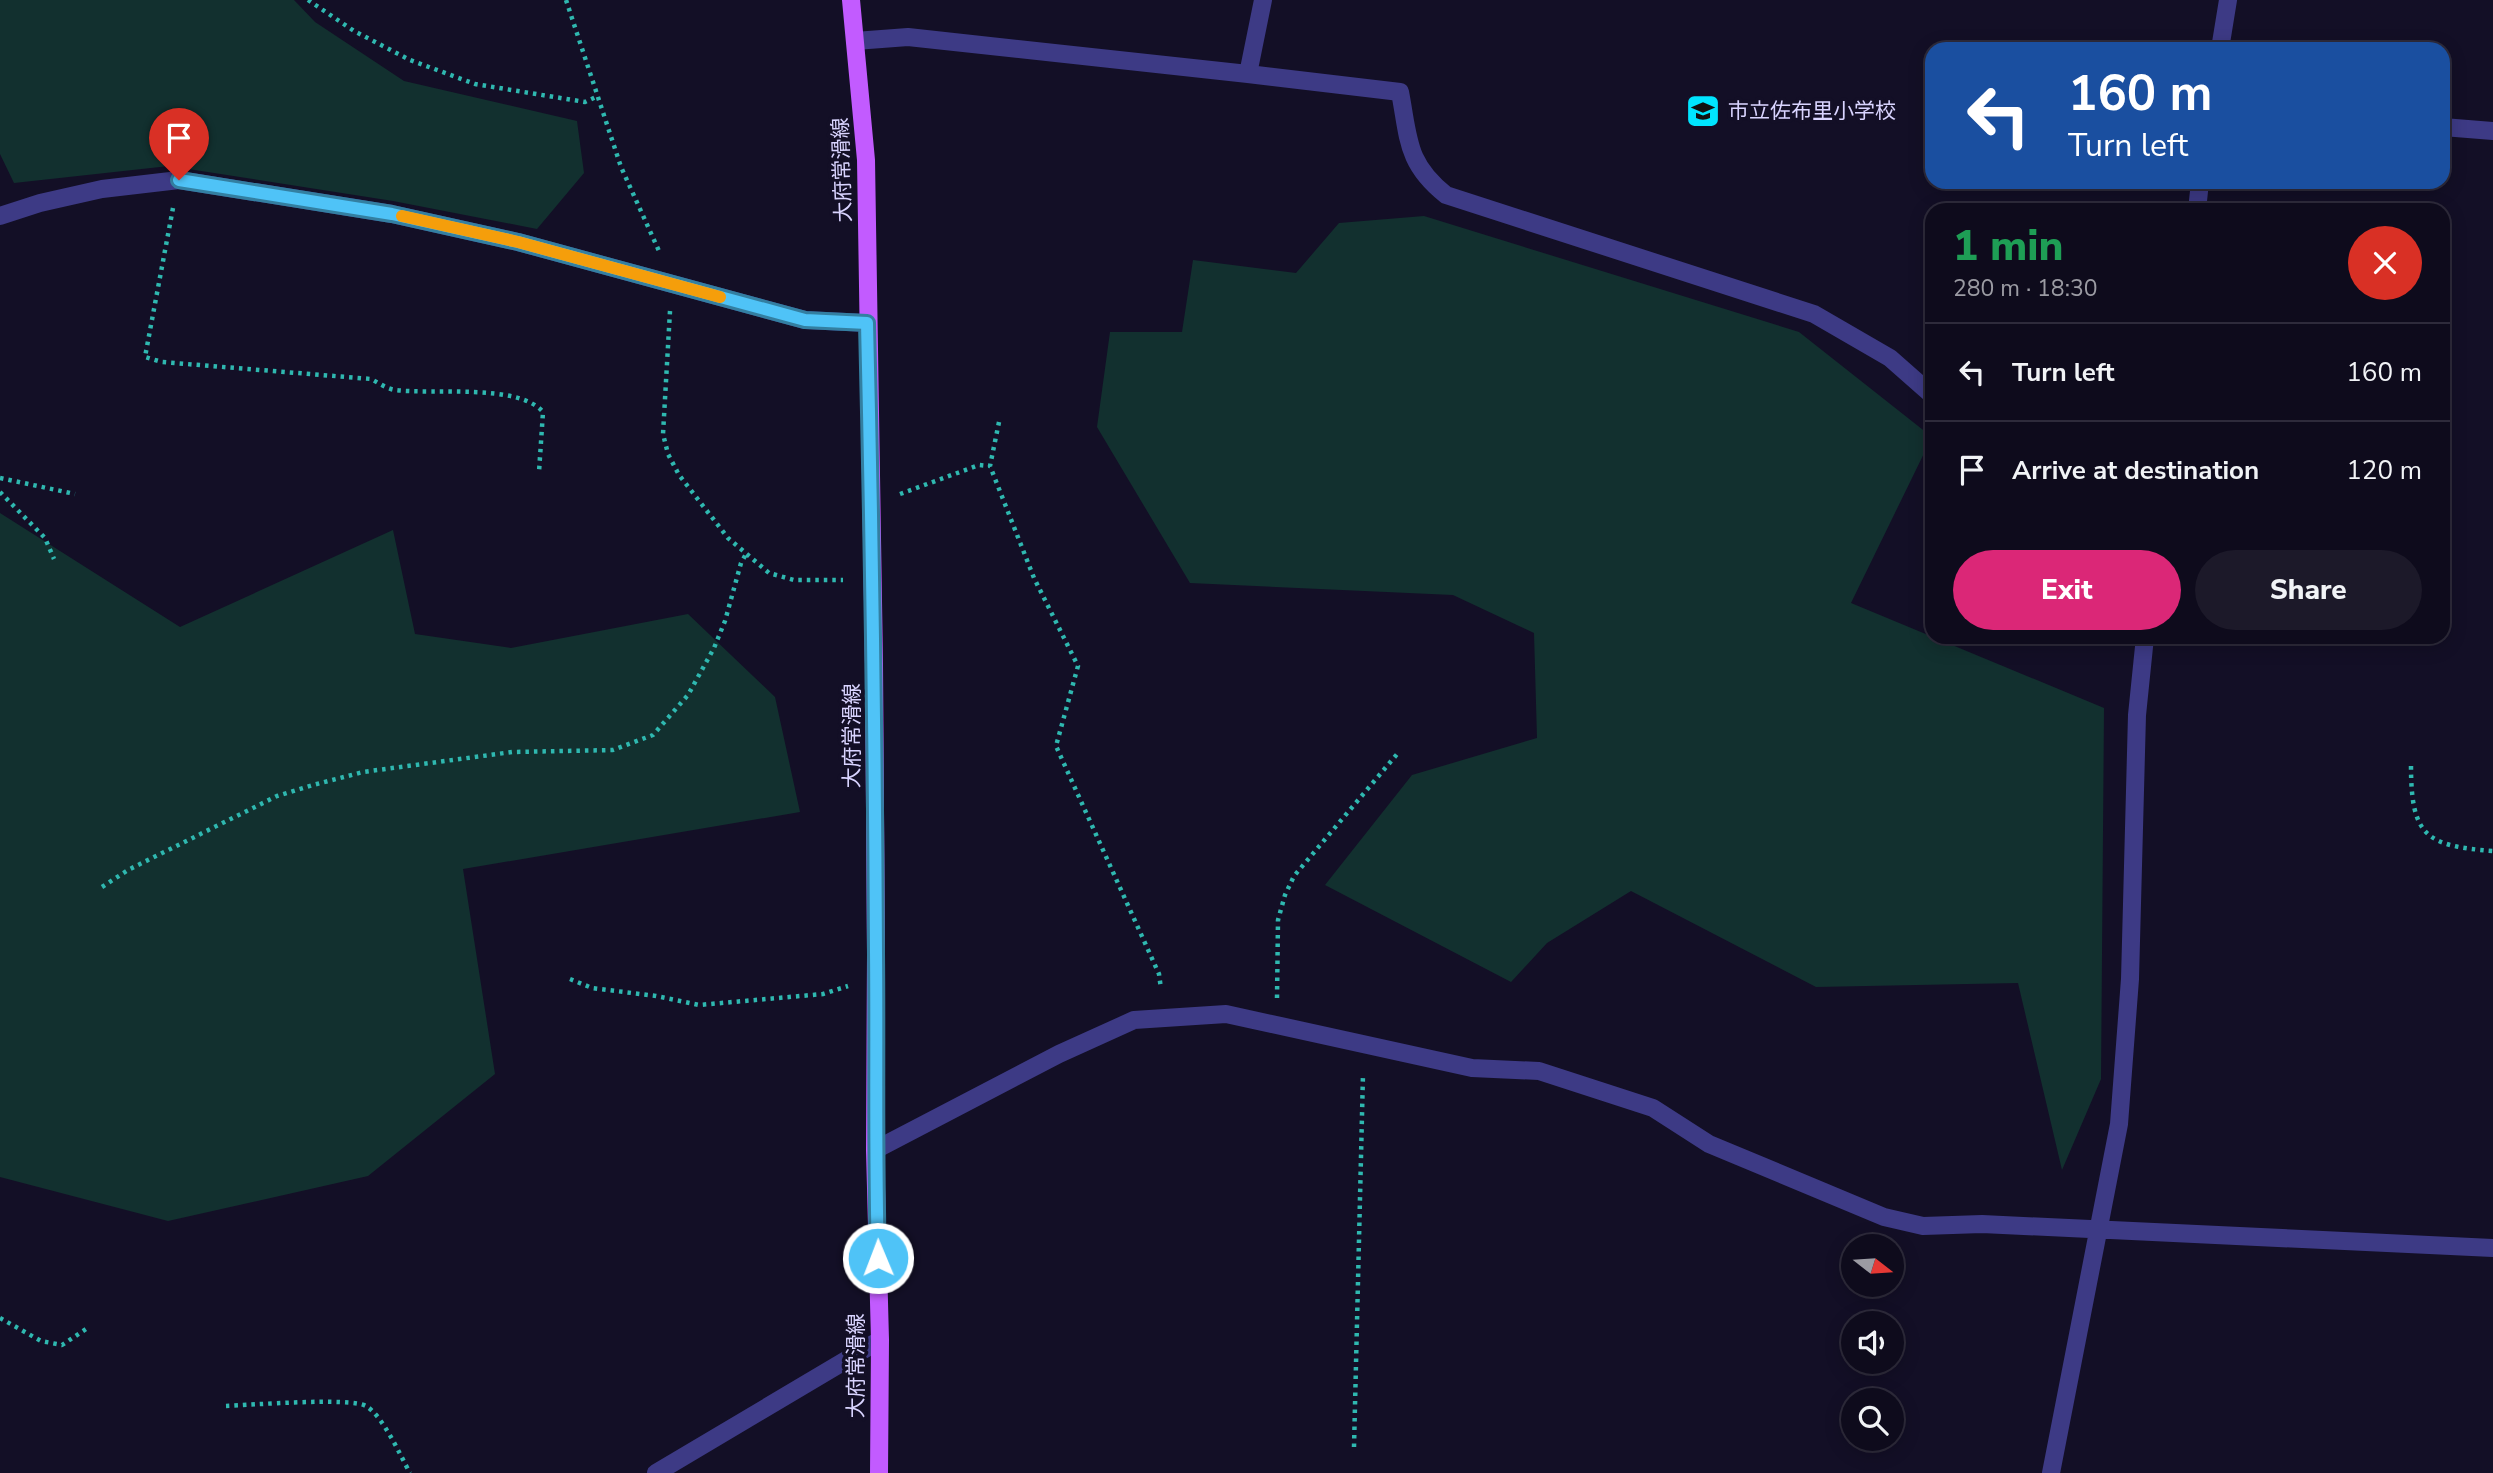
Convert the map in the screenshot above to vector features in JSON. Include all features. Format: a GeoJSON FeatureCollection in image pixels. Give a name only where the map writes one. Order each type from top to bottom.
{"type":"FeatureCollection","features":[{"type":"Feature","properties":{"kind":"main road","name":"大府常滑線"},"geometry":{"type":"LineString","coordinates":[[851,0],[866,160],[876,985],[875,1150],[880,1340],[879,1473]]}},
{"type":"Feature","properties":{"kind":"street"},"geometry":{"type":"LineString","coordinates":[[1248,74],[1263,0]]}},
{"type":"Feature","properties":{"kind":"street"},"geometry":{"type":"LineString","coordinates":[[2221,42],[2228,0]]}},
{"type":"Feature","properties":{"kind":"street"},"geometry":{"type":"LineString","coordinates":[[855,41],[908,37],[1401,92],[1412,155],[1428,180],[1446,195],[1814,314],[1890,358],[1925,388]]}},
{"type":"Feature","properties":{"kind":"street"},"geometry":{"type":"LineString","coordinates":[[2450,128],[2493,131]]}},
{"type":"Feature","properties":{"kind":"street"},"geometry":{"type":"LineString","coordinates":[[0,216],[40,203],[102,189],[179,180],[392,214],[518,242],[805,320],[867,323]]}},
{"type":"Feature","properties":{"kind":"street"},"geometry":{"type":"LineString","coordinates":[[2051,1473],[2119,1124],[2130,979],[2137,715],[2144,644]]}},
{"type":"Feature","properties":{"kind":"street"},"geometry":{"type":"LineString","coordinates":[[875,1150],[1059,1054],[1134,1020],[1226,1014],[1472,1068],[1539,1071],[1600,1089],[1653,1108],[1709,1144],[1884,1217],[1923,1226],[1982,1224],[2493,1248]]}},
{"type":"Feature","properties":{"kind":"street"},"geometry":{"type":"LineString","coordinates":[[656,1473],[880,1340]]}},
{"type":"Feature","properties":{"kind":"path"},"geometry":{"type":"LineString","coordinates":[[308,0],[354,32],[410,60],[475,84],[585,102],[596,97]]}},
{"type":"Feature","properties":{"kind":"path"},"geometry":{"type":"LineString","coordinates":[[566,0],[621,167],[660,252],[664,282],[663,434],[668,454],[679,475],[728,538],[769,573],[794,580],[872,580]]}},
{"type":"Feature","properties":{"kind":"path"},"geometry":{"type":"LineString","coordinates":[[179,180],[145,357],[162,362],[371,379],[392,390],[508,395],[536,403],[543,412],[539,472]]}},
{"type":"Feature","properties":{"kind":"path"},"geometry":{"type":"LineString","coordinates":[[999,422],[990,466],[1034,578],[1078,666],[1056,746],[1159,974],[1166,1018]]}},
{"type":"Feature","properties":{"kind":"path"},"geometry":{"type":"LineString","coordinates":[[871,495],[903,493],[979,465],[990,466]]}},
{"type":"Feature","properties":{"kind":"path"},"geometry":{"type":"LineString","coordinates":[[0,478],[75,494]]}},
{"type":"Feature","properties":{"kind":"path"},"geometry":{"type":"LineString","coordinates":[[0,492],[45,538],[54,559]]}},
{"type":"Feature","properties":{"kind":"path"},"geometry":{"type":"LineString","coordinates":[[102,887],[128,870],[277,796],[313,785],[363,772],[512,752],[613,750],[653,735],[688,695],[714,648],[746,554]]}},
{"type":"Feature","properties":{"kind":"path"},"geometry":{"type":"LineString","coordinates":[[1271,1023],[1279,991],[1278,920],[1284,895],[1294,876],[1398,752]]}},
{"type":"Feature","properties":{"kind":"path"},"geometry":{"type":"LineString","coordinates":[[2411,766],[2414,807],[2423,831],[2441,844],[2493,851]]}},
{"type":"Feature","properties":{"kind":"path"},"geometry":{"type":"LineString","coordinates":[[570,979],[592,988],[656,996],[699,1005],[823,994],[853,984],[876,985]]}},
{"type":"Feature","properties":{"kind":"path"},"geometry":{"type":"LineString","coordinates":[[1354,1447],[1363,1044]]}},
{"type":"Feature","properties":{"kind":"path"},"geometry":{"type":"LineString","coordinates":[[0,1318],[41,1341],[62,1345],[89,1328]]}},
{"type":"Feature","properties":{"kind":"path"},"geometry":{"type":"LineString","coordinates":[[226,1406],[342,1401],[365,1405],[379,1419],[410,1473]]}},
{"type":"Feature","properties":{"kind":"green space"},"geometry":{"type":"Polygon","coordinates":[[[0,0],[294,0],[315,22],[404,81],[577,121],[584,173],[537,229],[393,201],[169,166],[14,183],[0,154],[0,0]]]}},
{"type":"Feature","properties":{"kind":"green space"},"geometry":{"type":"Polygon","coordinates":[[[1424,216],[1799,332],[1925,431],[1925,451],[1851,603],[1925,634],[1925,644],[1950,644],[2104,708],[2101,1079],[2062,1170],[2018,983],[1816,987],[1631,891],[1547,943],[1511,982],[1325,885],[1412,775],[1537,738],[1534,633],[1453,595],[1190,583],[1097,427],[1110,332],[1182,332],[1193,260],[1296,273],[1339,223],[1424,216]]]}},
{"type":"Feature","properties":{"kind":"green space"},"geometry":{"type":"Polygon","coordinates":[[[0,513],[180,627],[393,530],[415,634],[511,648],[688,614],[775,697],[800,812],[463,869],[495,1074],[368,1176],[168,1221],[0,1177],[0,513]]]}},
{"type":"Feature","properties":{"kind":"slow traffic"},"geometry":{"type":"LineString","coordinates":[[402,216],[518,242],[720,297]]}},
{"type":"Feature","properties":{"kind":"place","name":"市立佐布里小学校"},"geometry":{"type":"Point","coordinates":[1703,111]}},
{"type":"Feature","properties":{"kind":"route"},"geometry":{"type":"LineString","coordinates":[[179,180],[392,214],[518,242],[805,320],[867,323],[874,664],[875,1150],[878,1258]]}}]}
